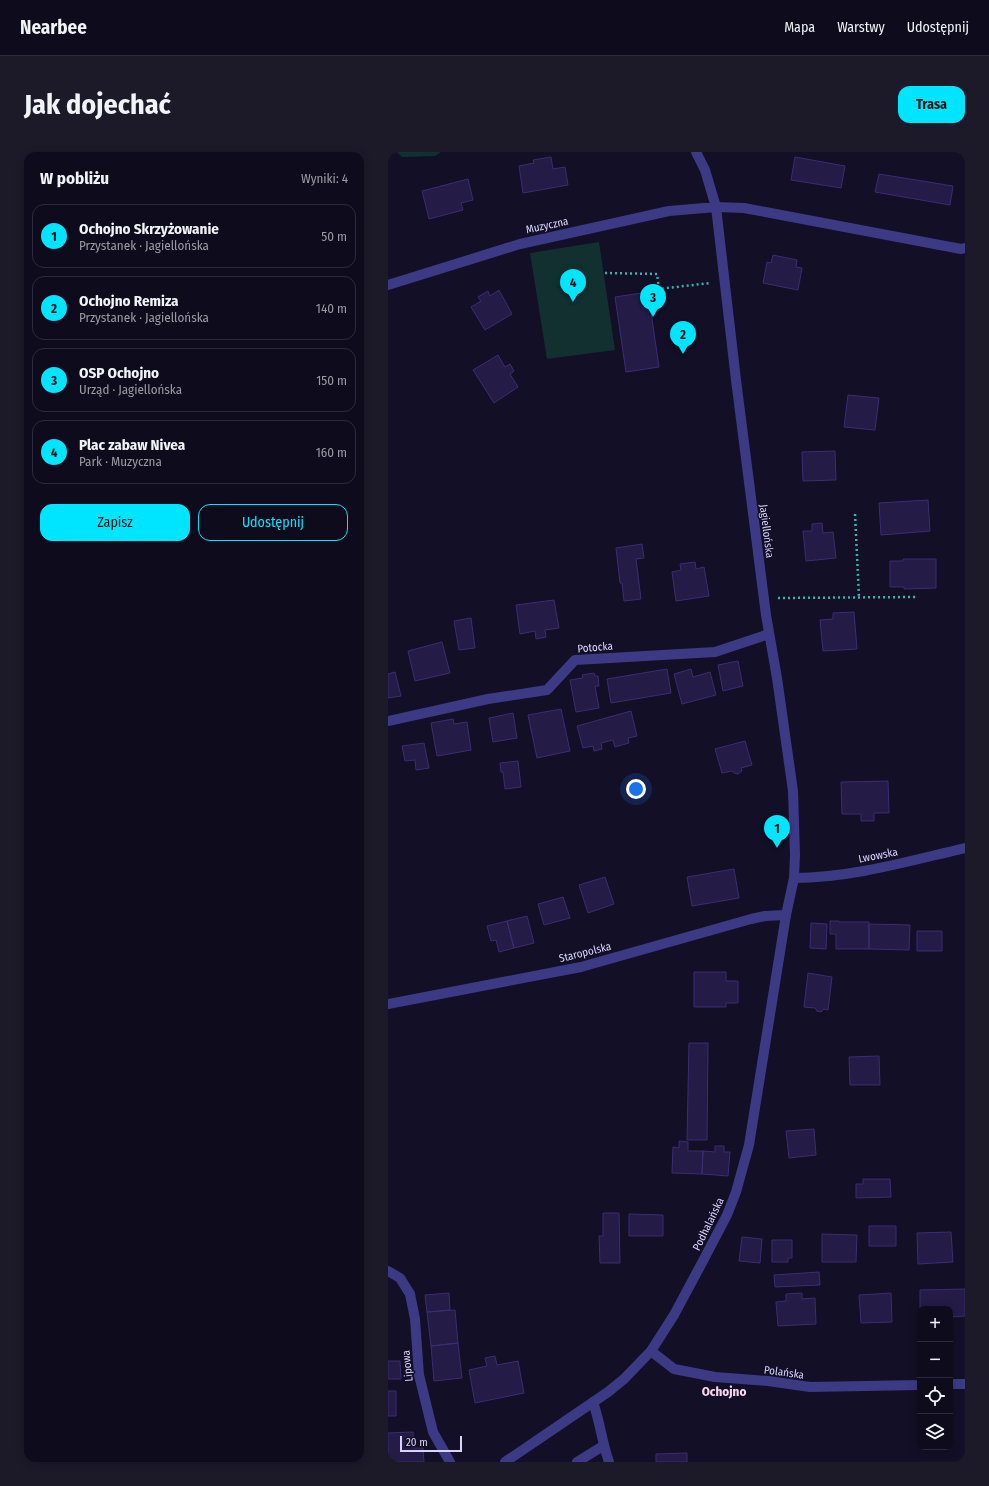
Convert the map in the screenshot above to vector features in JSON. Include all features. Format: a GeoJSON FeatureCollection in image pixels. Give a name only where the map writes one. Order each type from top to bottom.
{"type":"FeatureCollection","features":[{"type":"Feature","properties":{"kind":"street","name":"Jagiellońska"},"geometry":{"type":"LineString","coordinates":[[696,152],[704,170],[716,207],[764,598],[793,791],[795,855],[794,878],[786,915]]}},
{"type":"Feature","properties":{"kind":"street","name":"Muzyczna"},"geometry":{"type":"LineString","coordinates":[[388,285],[520,244],[669,211],[716,207],[744,208],[961,249],[965,248]]}},
{"type":"Feature","properties":{"kind":"street","name":"Potocka"},"geometry":{"type":"LineString","coordinates":[[388,721],[488,699],[547,690],[575,660],[715,652],[769,634]]}},
{"type":"Feature","properties":{"kind":"street","name":"Lwowska"},"geometry":{"type":"LineString","coordinates":[[794,878],[808,878],[868,870],[965,848]]}},
{"type":"Feature","properties":{"kind":"street","name":"Staropolska"},"geometry":{"type":"LineString","coordinates":[[388,1004],[581,967],[751,919],[765,916],[786,915]]}},
{"type":"Feature","properties":{"kind":"street","name":"Podhalańska"},"geometry":{"type":"LineString","coordinates":[[505,1462],[624,1379],[651,1351],[674,1315],[727,1215],[736,1192],[749,1145],[786,915]]}},
{"type":"Feature","properties":{"kind":"street","name":"Lipowa"},"geometry":{"type":"LineString","coordinates":[[388,1271],[400,1278],[410,1294],[415,1319],[420,1382],[433,1432],[450,1462]]}},
{"type":"Feature","properties":{"kind":"street","name":"Polańska"},"geometry":{"type":"LineString","coordinates":[[651,1351],[674,1369],[715,1377],[768,1381],[810,1388],[917,1385]]}},
{"type":"Feature","properties":{"kind":"street"},"geometry":{"type":"LineString","coordinates":[[953,1384],[965,1384]]}},
{"type":"Feature","properties":{"kind":"street"},"geometry":{"type":"LineString","coordinates":[[593,1402],[597,1414],[603,1446],[609,1462]]}},
{"type":"Feature","properties":{"kind":"street"},"geometry":{"type":"LineString","coordinates":[[577,1462],[603,1446]]}},
{"type":"Feature","properties":{"kind":"path"},"geometry":{"type":"LineString","coordinates":[[605,273],[657,274],[658,289],[724,282]]}},
{"type":"Feature","properties":{"kind":"path"},"geometry":{"type":"LineString","coordinates":[[855,514],[859,597]]}},
{"type":"Feature","properties":{"kind":"path"},"geometry":{"type":"LineString","coordinates":[[764,598],[917,597]]}},
{"type":"Feature","properties":{"kind":"green space"},"geometry":{"type":"Polygon","coordinates":[[[397,152],[441,152],[435,156],[402,157],[397,152]]]}},
{"type":"Feature","properties":{"kind":"green space"},"geometry":{"type":"Polygon","coordinates":[[[599,242],[615,350],[547,359],[530,253],[599,242]]]}},
{"type":"Feature","properties":{"kind":"building"},"geometry":{"type":"Polygon","coordinates":[[[551,157],[553,169],[565,167],[568,185],[523,193],[519,166],[534,163],[533,160],[551,157]]]}},
{"type":"Feature","properties":{"kind":"building"},"geometry":{"type":"Polygon","coordinates":[[[795,157],[845,166],[841,188],[791,180],[795,157]]]}},
{"type":"Feature","properties":{"kind":"building"},"geometry":{"type":"Polygon","coordinates":[[[879,174],[953,186],[950,205],[875,192],[879,174]]]}},
{"type":"Feature","properties":{"kind":"building"},"geometry":{"type":"Polygon","coordinates":[[[468,179],[473,200],[461,203],[463,210],[429,219],[422,191],[468,179]]]}},
{"type":"Feature","properties":{"kind":"building"},"geometry":{"type":"Polygon","coordinates":[[[773,255],[797,260],[796,267],[802,268],[798,290],[763,283],[767,262],[771,263],[773,255]]]}},
{"type":"Feature","properties":{"kind":"building"},"geometry":{"type":"Polygon","coordinates":[[[499,290],[512,314],[485,330],[471,307],[481,301],[478,297],[488,291],[490,296],[499,290]]]}},
{"type":"Feature","properties":{"kind":"building"},"geometry":{"type":"Polygon","coordinates":[[[648,292],[659,367],[626,372],[615,297],[648,292]]]}},
{"type":"Feature","properties":{"kind":"building"},"geometry":{"type":"Polygon","coordinates":[[[498,355],[505,367],[510,364],[514,371],[510,374],[518,387],[494,403],[473,370],[498,355]]]}},
{"type":"Feature","properties":{"kind":"building"},"geometry":{"type":"Polygon","coordinates":[[[848,395],[879,398],[875,430],[844,427],[848,395]]]}},
{"type":"Feature","properties":{"kind":"building"},"geometry":{"type":"Polygon","coordinates":[[[835,451],[836,480],[803,481],[802,452],[835,451]]]}},
{"type":"Feature","properties":{"kind":"building"},"geometry":{"type":"Polygon","coordinates":[[[928,500],[930,531],[881,535],[879,503],[928,500]]]}},
{"type":"Feature","properties":{"kind":"building"},"geometry":{"type":"Polygon","coordinates":[[[822,523],[823,533],[833,532],[836,558],[806,561],[803,531],[812,531],[812,524],[822,523]]]}},
{"type":"Feature","properties":{"kind":"building"},"geometry":{"type":"Polygon","coordinates":[[[642,544],[644,558],[636,559],[641,599],[624,601],[622,583],[620,583],[616,548],[642,544]]]}},
{"type":"Feature","properties":{"kind":"building"},"geometry":{"type":"Polygon","coordinates":[[[903,559],[936,559],[936,588],[904,589],[904,587],[890,587],[890,561],[903,561],[903,559]]]}},
{"type":"Feature","properties":{"kind":"building"},"geometry":{"type":"Polygon","coordinates":[[[695,562],[696,569],[704,567],[709,596],[676,601],[672,572],[681,570],[680,564],[695,562]]]}},
{"type":"Feature","properties":{"kind":"building"},"geometry":{"type":"Polygon","coordinates":[[[554,600],[559,628],[545,630],[546,637],[536,639],[535,631],[520,634],[516,605],[554,600]]]}},
{"type":"Feature","properties":{"kind":"building"},"geometry":{"type":"Polygon","coordinates":[[[854,612],[857,649],[823,651],[820,620],[833,619],[833,613],[854,612]]]}},
{"type":"Feature","properties":{"kind":"building"},"geometry":{"type":"Polygon","coordinates":[[[471,618],[475,648],[459,650],[454,621],[471,618]]]}},
{"type":"Feature","properties":{"kind":"building"},"geometry":{"type":"Polygon","coordinates":[[[442,642],[450,673],[415,681],[408,651],[442,642]]]}},
{"type":"Feature","properties":{"kind":"building"},"geometry":{"type":"Polygon","coordinates":[[[738,661],[743,686],[723,691],[718,665],[738,661]]]}},
{"type":"Feature","properties":{"kind":"building"},"geometry":{"type":"Polygon","coordinates":[[[667,669],[671,693],[611,703],[607,679],[667,669]]]}},
{"type":"Feature","properties":{"kind":"building"},"geometry":{"type":"Polygon","coordinates":[[[691,669],[693,677],[710,672],[716,695],[682,704],[674,674],[691,669]]]}},
{"type":"Feature","properties":{"kind":"building"},"geometry":{"type":"Polygon","coordinates":[[[395,672],[401,696],[388,698],[388,674],[395,672]]]}},
{"type":"Feature","properties":{"kind":"building"},"geometry":{"type":"Polygon","coordinates":[[[594,673],[595,676],[598,676],[599,686],[595,686],[599,708],[576,712],[570,680],[583,678],[582,675],[594,673]]]}},
{"type":"Feature","properties":{"kind":"building"},"geometry":{"type":"Polygon","coordinates":[[[561,709],[570,751],[537,758],[528,715],[561,709]]]}},
{"type":"Feature","properties":{"kind":"building"},"geometry":{"type":"Polygon","coordinates":[[[631,711],[637,736],[628,738],[629,743],[615,747],[613,740],[601,743],[602,749],[594,751],[593,746],[583,748],[577,726],[631,711]]]}},
{"type":"Feature","properties":{"kind":"building"},"geometry":{"type":"Polygon","coordinates":[[[513,713],[517,738],[493,742],[489,718],[513,713]]]}},
{"type":"Feature","properties":{"kind":"building"},"geometry":{"type":"Polygon","coordinates":[[[453,719],[454,724],[467,722],[471,750],[437,756],[431,723],[453,719]]]}},
{"type":"Feature","properties":{"kind":"building"},"geometry":{"type":"Polygon","coordinates":[[[745,741],[752,765],[741,768],[742,771],[738,774],[732,771],[722,773],[715,749],[745,741]]]}},
{"type":"Feature","properties":{"kind":"building"},"geometry":{"type":"Polygon","coordinates":[[[424,743],[429,768],[416,770],[415,760],[405,761],[402,746],[424,743]]]}},
{"type":"Feature","properties":{"kind":"building"},"geometry":{"type":"Polygon","coordinates":[[[518,761],[521,787],[505,789],[503,772],[501,772],[500,763],[518,761]]]}},
{"type":"Feature","properties":{"kind":"building"},"geometry":{"type":"Polygon","coordinates":[[[888,781],[889,813],[874,813],[874,821],[861,821],[861,814],[842,814],[841,782],[888,781]]]}},
{"type":"Feature","properties":{"kind":"building"},"geometry":{"type":"Polygon","coordinates":[[[734,869],[739,898],[692,906],[687,877],[734,869]]]}},
{"type":"Feature","properties":{"kind":"building"},"geometry":{"type":"Polygon","coordinates":[[[605,877],[614,904],[588,913],[579,885],[605,877]]]}},
{"type":"Feature","properties":{"kind":"building"},"geometry":{"type":"Polygon","coordinates":[[[563,897],[570,918],[544,925],[538,904],[563,897]]]}},
{"type":"Feature","properties":{"kind":"building"},"geometry":{"type":"Polygon","coordinates":[[[527,916],[534,943],[514,948],[507,921],[527,916]]]}},
{"type":"Feature","properties":{"kind":"building"},"geometry":{"type":"Polygon","coordinates":[[[507,921],[514,948],[499,952],[496,940],[491,941],[487,926],[507,921]]]}},
{"type":"Feature","properties":{"kind":"building"},"geometry":{"type":"Polygon","coordinates":[[[830,921],[869,922],[869,949],[836,949],[836,934],[830,934],[830,921]]]}},
{"type":"Feature","properties":{"kind":"building"},"geometry":{"type":"Polygon","coordinates":[[[811,923],[827,924],[826,949],[810,948],[811,923]]]}},
{"type":"Feature","properties":{"kind":"building"},"geometry":{"type":"Polygon","coordinates":[[[869,924],[910,925],[909,950],[869,949],[869,924]]]}},
{"type":"Feature","properties":{"kind":"building"},"geometry":{"type":"Polygon","coordinates":[[[917,931],[942,931],[942,951],[917,951],[917,931]]]}},
{"type":"Feature","properties":{"kind":"building"},"geometry":{"type":"Polygon","coordinates":[[[694,972],[726,972],[726,981],[738,981],[738,1003],[726,1003],[726,1007],[694,1007],[694,972]]]}},
{"type":"Feature","properties":{"kind":"building"},"geometry":{"type":"Polygon","coordinates":[[[808,973],[832,977],[828,1010],[824,1009],[821,1012],[817,1011],[815,1008],[804,1007],[808,973]]]}},
{"type":"Feature","properties":{"kind":"building"},"geometry":{"type":"Polygon","coordinates":[[[689,1043],[708,1043],[707,1140],[687,1140],[689,1043]]]}},
{"type":"Feature","properties":{"kind":"building"},"geometry":{"type":"Polygon","coordinates":[[[879,1056],[880,1085],[850,1085],[849,1057],[879,1056]]]}},
{"type":"Feature","properties":{"kind":"building"},"geometry":{"type":"Polygon","coordinates":[[[814,1129],[816,1155],[789,1158],[786,1131],[814,1129]]]}},
{"type":"Feature","properties":{"kind":"building"},"geometry":{"type":"Polygon","coordinates":[[[679,1141],[688,1142],[688,1151],[703,1151],[702,1174],[672,1173],[673,1147],[679,1148],[679,1141]]]}},
{"type":"Feature","properties":{"kind":"building"},"geometry":{"type":"Polygon","coordinates":[[[715,1146],[724,1146],[724,1152],[730,1152],[728,1176],[702,1174],[703,1151],[715,1152],[715,1146]]]}},
{"type":"Feature","properties":{"kind":"building"},"geometry":{"type":"Polygon","coordinates":[[[863,1179],[890,1179],[891,1197],[856,1198],[856,1184],[863,1184],[863,1179]]]}},
{"type":"Feature","properties":{"kind":"building"},"geometry":{"type":"Polygon","coordinates":[[[603,1213],[619,1213],[620,1263],[600,1263],[599,1236],[603,1236],[603,1213]]]}},
{"type":"Feature","properties":{"kind":"building"},"geometry":{"type":"Polygon","coordinates":[[[629,1214],[663,1215],[663,1236],[629,1236],[629,1214]]]}},
{"type":"Feature","properties":{"kind":"building"},"geometry":{"type":"Polygon","coordinates":[[[869,1226],[896,1226],[896,1246],[869,1246],[869,1226]]]}},
{"type":"Feature","properties":{"kind":"building"},"geometry":{"type":"Polygon","coordinates":[[[951,1232],[953,1262],[918,1264],[917,1233],[951,1232]]]}},
{"type":"Feature","properties":{"kind":"building"},"geometry":{"type":"Polygon","coordinates":[[[822,1234],[857,1235],[856,1262],[822,1262],[822,1234]]]}},
{"type":"Feature","properties":{"kind":"building"},"geometry":{"type":"Polygon","coordinates":[[[742,1237],[762,1239],[760,1263],[739,1261],[742,1237]]]}},
{"type":"Feature","properties":{"kind":"building"},"geometry":{"type":"Polygon","coordinates":[[[772,1240],[792,1240],[792,1258],[788,1258],[788,1262],[772,1262],[772,1240]]]}},
{"type":"Feature","properties":{"kind":"building"},"geometry":{"type":"Polygon","coordinates":[[[819,1272],[820,1285],[775,1287],[774,1275],[819,1272]]]}},
{"type":"Feature","properties":{"kind":"building"},"geometry":{"type":"Polygon","coordinates":[[[965,1289],[965,1316],[953,1317],[953,1306],[920,1306],[920,1290],[965,1289]]]}},
{"type":"Feature","properties":{"kind":"building"},"geometry":{"type":"Polygon","coordinates":[[[449,1293],[450,1310],[427,1312],[425,1295],[449,1293]]]}},
{"type":"Feature","properties":{"kind":"building"},"geometry":{"type":"Polygon","coordinates":[[[802,1293],[802,1299],[815,1298],[816,1324],[778,1326],[776,1302],[786,1301],[786,1294],[802,1293]]]}},
{"type":"Feature","properties":{"kind":"building"},"geometry":{"type":"Polygon","coordinates":[[[891,1293],[892,1322],[861,1323],[859,1295],[891,1293]]]}},
{"type":"Feature","properties":{"kind":"building"},"geometry":{"type":"Polygon","coordinates":[[[455,1310],[458,1343],[431,1346],[427,1312],[455,1310]]]}},
{"type":"Feature","properties":{"kind":"building"},"geometry":{"type":"Polygon","coordinates":[[[458,1343],[462,1378],[434,1381],[431,1346],[458,1343]]]}},
{"type":"Feature","properties":{"kind":"building"},"geometry":{"type":"Polygon","coordinates":[[[495,1356],[497,1365],[518,1361],[524,1393],[475,1403],[469,1370],[487,1366],[485,1358],[495,1356]]]}},
{"type":"Feature","properties":{"kind":"building"},"geometry":{"type":"Polygon","coordinates":[[[388,1361],[400,1361],[401,1379],[388,1379],[388,1361]]]}},
{"type":"Feature","properties":{"kind":"building"},"geometry":{"type":"Polygon","coordinates":[[[388,1391],[396,1391],[396,1416],[388,1416],[388,1391]]]}},
{"type":"Feature","properties":{"kind":"building"},"geometry":{"type":"Polygon","coordinates":[[[413,1432],[414,1448],[423,1448],[424,1462],[388,1462],[388,1433],[413,1432]]]}},
{"type":"Feature","properties":{"kind":"building"},"geometry":{"type":"Polygon","coordinates":[[[687,1453],[687,1462],[656,1462],[656,1454],[687,1453]]]}},
{"type":"Feature","properties":{"kind":"place","name":"Plac zabaw Nivea"},"geometry":{"type":"Point","coordinates":[573,302]}},
{"type":"Feature","properties":{"kind":"place","name":"OSP Ochojno"},"geometry":{"type":"Point","coordinates":[653,317]}},
{"type":"Feature","properties":{"kind":"place","name":"Ochojno Remiza"},"geometry":{"type":"Point","coordinates":[683,354]}},
{"type":"Feature","properties":{"kind":"place","name":"Ochojno Skrzyżowanie"},"geometry":{"type":"Point","coordinates":[777,848]}},
{"type":"Feature","properties":{"kind":"district","name":"Ochojno"},"geometry":{"type":"Point","coordinates":[724,1391]}}]}
